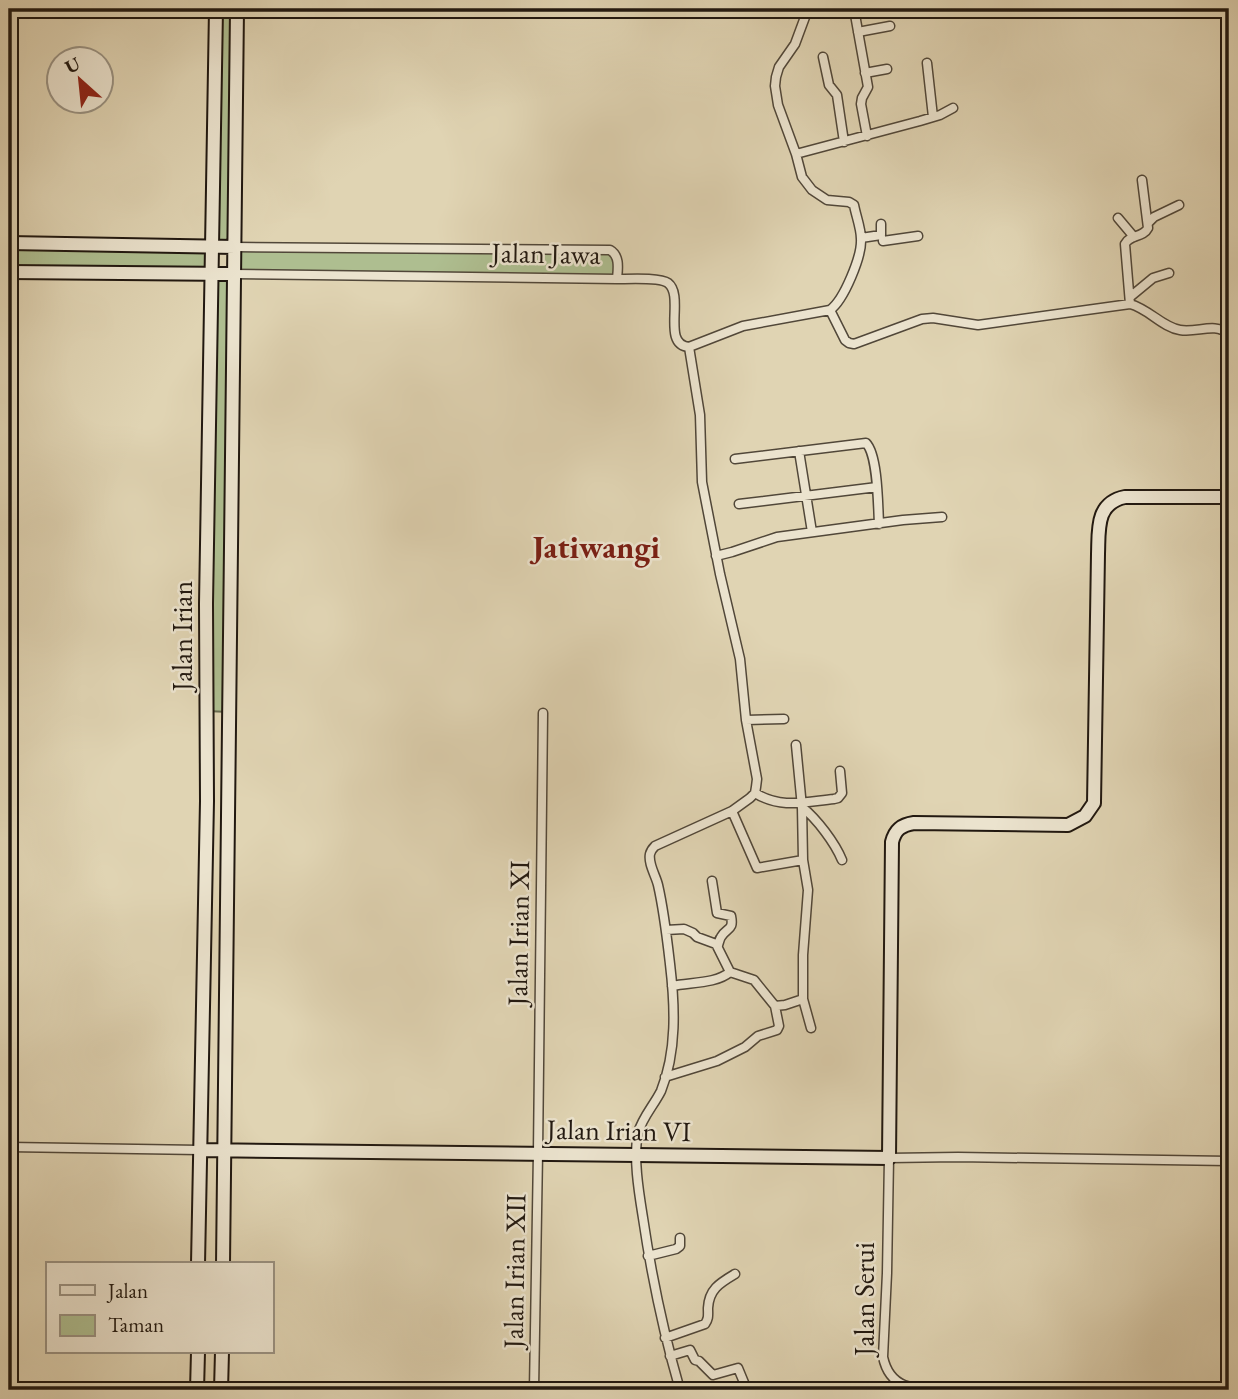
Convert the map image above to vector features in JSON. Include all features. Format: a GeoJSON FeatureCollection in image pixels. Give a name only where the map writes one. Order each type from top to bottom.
{"type":"FeatureCollection","features":[{"type":"Feature","properties":{"kind":"street","name":"Jalan Irian"},"geometry":{"type":"LineString","coordinates":[[198,1262],[207,801],[206,576],[216,9]]}},
{"type":"Feature","properties":{"kind":"street","name":"Jalan Irian"},"geometry":{"type":"LineString","coordinates":[[223,1262],[237,9]]}},
{"type":"Feature","properties":{"kind":"street"},"geometry":{"type":"LineString","coordinates":[[617,279],[667,282],[674,296],[676,337],[685,348],[743,326],[830,310],[837,305],[860,251],[861,238],[854,205],[827,200],[813,190],[802,177],[778,105],[775,86],[779,67],[795,44],[808,9]]}},
{"type":"Feature","properties":{"kind":"street"},"geometry":{"type":"LineString","coordinates":[[856,9],[868,87],[861,104],[867,136]]}},
{"type":"Feature","properties":{"kind":"street"},"geometry":{"type":"LineString","coordinates":[[858,32],[890,26]]}},
{"type":"Feature","properties":{"kind":"street"},"geometry":{"type":"LineString","coordinates":[[823,57],[828,85],[837,95],[844,142]]}},
{"type":"Feature","properties":{"kind":"street"},"geometry":{"type":"LineString","coordinates":[[927,62],[933,117]]}},
{"type":"Feature","properties":{"kind":"street"},"geometry":{"type":"LineString","coordinates":[[865,74],[887,69]]}},
{"type":"Feature","properties":{"kind":"street"},"geometry":{"type":"LineString","coordinates":[[796,154],[933,117],[953,108]]}},
{"type":"Feature","properties":{"kind":"street"},"geometry":{"type":"LineString","coordinates":[[1142,180],[1148,223],[1146,232],[1127,240],[1125,244],[1130,300],[1174,328],[1186,331],[1218,328],[1229,334]]}},
{"type":"Feature","properties":{"kind":"street"},"geometry":{"type":"LineString","coordinates":[[1148,223],[1154,217],[1179,205]]}},
{"type":"Feature","properties":{"kind":"street"},"geometry":{"type":"LineString","coordinates":[[1118,218],[1134,237]]}},
{"type":"Feature","properties":{"kind":"street"},"geometry":{"type":"LineString","coordinates":[[881,224],[883,241]]}},
{"type":"Feature","properties":{"kind":"street"},"geometry":{"type":"LineString","coordinates":[[861,238],[883,241],[918,236]]}},
{"type":"Feature","properties":{"kind":"street","name":"Jalan Jawa"},"geometry":{"type":"LineString","coordinates":[[9,243],[610,250],[615,253],[617,259],[617,279],[9,272]]}},
{"type":"Feature","properties":{"kind":"street"},"geometry":{"type":"LineString","coordinates":[[830,310],[845,340],[854,344],[922,319],[933,318],[978,325],[1130,300],[1151,280],[1169,273]]}},
{"type":"Feature","properties":{"kind":"street"},"geometry":{"type":"LineString","coordinates":[[680,1390],[665,1338],[648,1256],[637,1155],[639,1130],[665,1077],[671,1058],[673,1036],[672,986],[666,930],[651,863],[651,851],[655,846],[732,811],[755,793],[757,779],[746,720],[740,659],[702,482],[700,415],[689,347]]}},
{"type":"Feature","properties":{"kind":"street"},"geometry":{"type":"LineString","coordinates":[[735,459],[866,443],[870,447],[877,487],[879,524]]}},
{"type":"Feature","properties":{"kind":"street"},"geometry":{"type":"LineString","coordinates":[[799,451],[812,532]]}},
{"type":"Feature","properties":{"kind":"street"},"geometry":{"type":"LineString","coordinates":[[738,504],[877,487]]}},
{"type":"Feature","properties":{"kind":"street"},"geometry":{"type":"LineString","coordinates":[[889,1158],[894,836],[898,829],[914,822],[1068,825],[1085,816],[1094,803],[1100,519],[1112,502],[1125,497],[1229,497]]}},
{"type":"Feature","properties":{"kind":"street"},"geometry":{"type":"LineString","coordinates":[[716,556],[777,537],[942,517]]}},
{"type":"Feature","properties":{"kind":"street"},"geometry":{"type":"LineString","coordinates":[[206,711],[229,712]]}},
{"type":"Feature","properties":{"kind":"street","name":"Jalan Irian XI"},"geometry":{"type":"LineString","coordinates":[[538,1153],[542,713]]}},
{"type":"Feature","properties":{"kind":"street"},"geometry":{"type":"LineString","coordinates":[[746,720],[784,719]]}},
{"type":"Feature","properties":{"kind":"street"},"geometry":{"type":"LineString","coordinates":[[796,745],[808,905],[803,955],[803,999],[811,1028]]}},
{"type":"Feature","properties":{"kind":"street"},"geometry":{"type":"LineString","coordinates":[[755,793],[773,802],[802,805],[834,799],[842,793],[840,771]]}},
{"type":"Feature","properties":{"kind":"street"},"geometry":{"type":"LineString","coordinates":[[802,805],[836,846],[842,860]]}},
{"type":"Feature","properties":{"kind":"street"},"geometry":{"type":"LineString","coordinates":[[732,811],[757,868],[803,860]]}},
{"type":"Feature","properties":{"kind":"street"},"geometry":{"type":"LineString","coordinates":[[712,881],[717,914],[731,916],[732,923],[731,929],[720,937],[718,946]]}},
{"type":"Feature","properties":{"kind":"street"},"geometry":{"type":"LineString","coordinates":[[665,1077],[717,1061],[745,1047],[758,1036],[777,1030],[779,1026],[775,1006],[754,980],[730,972],[718,946],[684,929],[666,930]]}},
{"type":"Feature","properties":{"kind":"street"},"geometry":{"type":"LineString","coordinates":[[672,986],[718,979],[730,972]]}},
{"type":"Feature","properties":{"kind":"street"},"geometry":{"type":"LineString","coordinates":[[775,1006],[803,999]]}},
{"type":"Feature","properties":{"kind":"street","name":"Jalan Irian VI"},"geometry":{"type":"LineString","coordinates":[[9,1147],[1229,1161]]}},
{"type":"Feature","properties":{"kind":"street","name":"Jalan Irian XII"},"geometry":{"type":"LineString","coordinates":[[534,1390],[538,1153]]}},
{"type":"Feature","properties":{"kind":"street","name":"Jalan Serui"},"geometry":{"type":"LineString","coordinates":[[889,1158],[883,1356],[885,1365],[893,1378],[909,1388],[993,1390]]}},
{"type":"Feature","properties":{"kind":"street"},"geometry":{"type":"LineString","coordinates":[[648,1256],[676,1249],[680,1246],[680,1238]]}},
{"type":"Feature","properties":{"kind":"street"},"geometry":{"type":"LineString","coordinates":[[665,1338],[705,1324],[710,1295],[735,1274]]}},
{"type":"Feature","properties":{"kind":"street"},"geometry":{"type":"LineString","coordinates":[[670,1356],[690,1350],[695,1360],[713,1375],[738,1368],[745,1385]]}},
{"type":"Feature","properties":{"kind":"street"},"geometry":{"type":"LineString","coordinates":[[197,1390],[198,1354]]}},
{"type":"Feature","properties":{"kind":"street"},"geometry":{"type":"LineString","coordinates":[[221,1390],[222,1354]]}},
{"type":"Feature","properties":{"kind":"green space"},"geometry":{"type":"Polygon","coordinates":[[[216,9],[237,9],[235,247],[213,246],[216,9]]]}},
{"type":"Feature","properties":{"kind":"green space"},"geometry":{"type":"Polygon","coordinates":[[[9,244],[213,246],[212,274],[234,274],[229,712],[206,711],[212,275],[9,272],[9,244]]]}},
{"type":"Feature","properties":{"kind":"green space"},"geometry":{"type":"Polygon","coordinates":[[[235,247],[615,253],[617,279],[234,274],[235,247]]]}},
{"type":"Feature","properties":{"kind":"district","name":"Jatiwangi"},"geometry":{"type":"Point","coordinates":[596,547]}}]}
